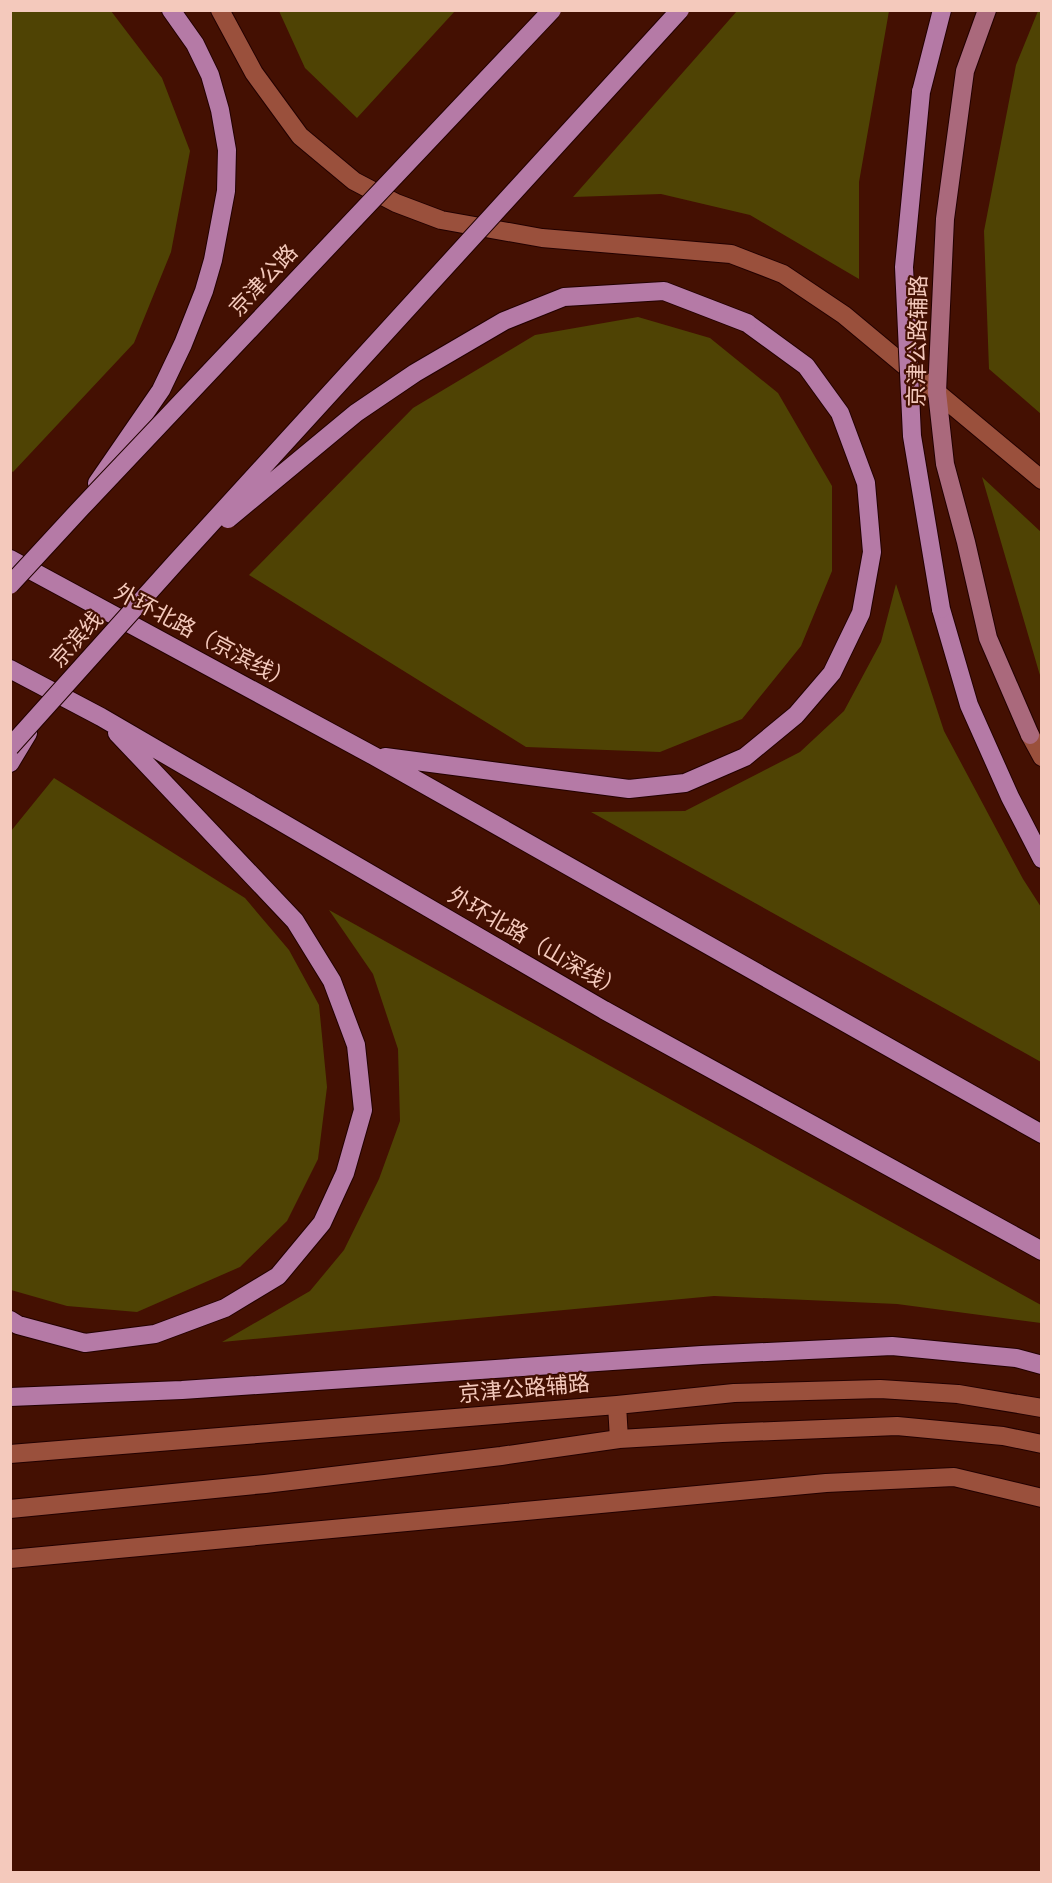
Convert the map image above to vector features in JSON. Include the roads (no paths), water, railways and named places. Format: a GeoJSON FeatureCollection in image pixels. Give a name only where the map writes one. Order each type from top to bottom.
{"type":"FeatureCollection","features":[{"type":"Feature","properties":{"kind":"highway"},"geometry":{"type":"LineString","coordinates":[[82,507],[161,390],[183,344],[204,291],[220,231],[226,191],[226,150],[220,110],[210,75],[195,44],[171,10]]}},
{"type":"Feature","properties":{"kind":"highway","name":"京津公路"},"geometry":{"type":"LineString","coordinates":[[10,585],[552,10]]}},
{"type":"Feature","properties":{"kind":"highway"},"geometry":{"type":"LineString","coordinates":[[176,562],[680,10]]}},
{"type":"Feature","properties":{"kind":"highway"},"geometry":{"type":"LineString","coordinates":[[942,10],[921,92],[904,267],[912,436],[941,609],[969,705],[1010,797],[1041,859]]}},
{"type":"Feature","properties":{"kind":"highway"},"geometry":{"type":"LineString","coordinates":[[176,562],[356,412],[415,373],[504,321],[564,297],[664,291],[747,323],[806,366],[840,413],[866,483],[872,552],[861,613],[832,673],[796,716],[745,757],[685,783],[629,789],[374,756]]}},
{"type":"Feature","properties":{"kind":"highway","name":"外环北路（京滨线）"},"geometry":{"type":"LineString","coordinates":[[10,559],[374,756]]}},
{"type":"Feature","properties":{"kind":"highway","name":"京滨线"},"geometry":{"type":"LineString","coordinates":[[10,747],[176,562]]}},
{"type":"Feature","properties":{"kind":"highway","name":"外环北路（山深线）"},"geometry":{"type":"LineString","coordinates":[[10,669],[101,717],[604,1010],[1041,1251]]}},
{"type":"Feature","properties":{"kind":"highway"},"geometry":{"type":"LineString","coordinates":[[10,1320],[18,1325],[84,1343],[155,1334],[225,1308],[278,1276],[322,1223],[345,1173],[363,1110],[356,1045],[332,981],[295,921],[101,717]]}},
{"type":"Feature","properties":{"kind":"highway"},"geometry":{"type":"LineString","coordinates":[[10,763],[35,720]]}},
{"type":"Feature","properties":{"kind":"highway"},"geometry":{"type":"LineString","coordinates":[[374,756],[1041,1134]]}},
{"type":"Feature","properties":{"kind":"highway"},"geometry":{"type":"LineString","coordinates":[[17,1396],[182,1390],[702,1355],[892,1346],[1016,1358],[1041,1365]]}},
{"type":"Feature","properties":{"kind":"main road","name":"京津公路辅路"},"geometry":{"type":"LineString","coordinates":[[987,10],[965,71],[945,219],[937,392],[945,464],[988,638],[1030,735]]}},
{"type":"Feature","properties":{"kind":"street"},"geometry":{"type":"LineString","coordinates":[[220,10],[254,73],[300,136],[354,181],[396,203],[441,220],[542,237],[731,254],[783,274],[843,315],[1041,480]]}},
{"type":"Feature","properties":{"kind":"street"},"geometry":{"type":"LineString","coordinates":[[1030,735],[1041,757]]}},
{"type":"Feature","properties":{"kind":"street","name":"京津公路辅路"},"geometry":{"type":"LineString","coordinates":[[10,1454],[618,1405],[734,1393],[880,1389],[958,1394],[1041,1408]]}},
{"type":"Feature","properties":{"kind":"street"},"geometry":{"type":"LineString","coordinates":[[618,1405],[619,1439]]}},
{"type":"Feature","properties":{"kind":"street"},"geometry":{"type":"LineString","coordinates":[[13,1508],[265,1484],[501,1456],[619,1439],[897,1426],[1003,1436],[1041,1444]]}},
{"type":"Feature","properties":{"kind":"street"},"geometry":{"type":"LineString","coordinates":[[10,1559],[826,1483],[954,1478],[1041,1498]]}}]}
